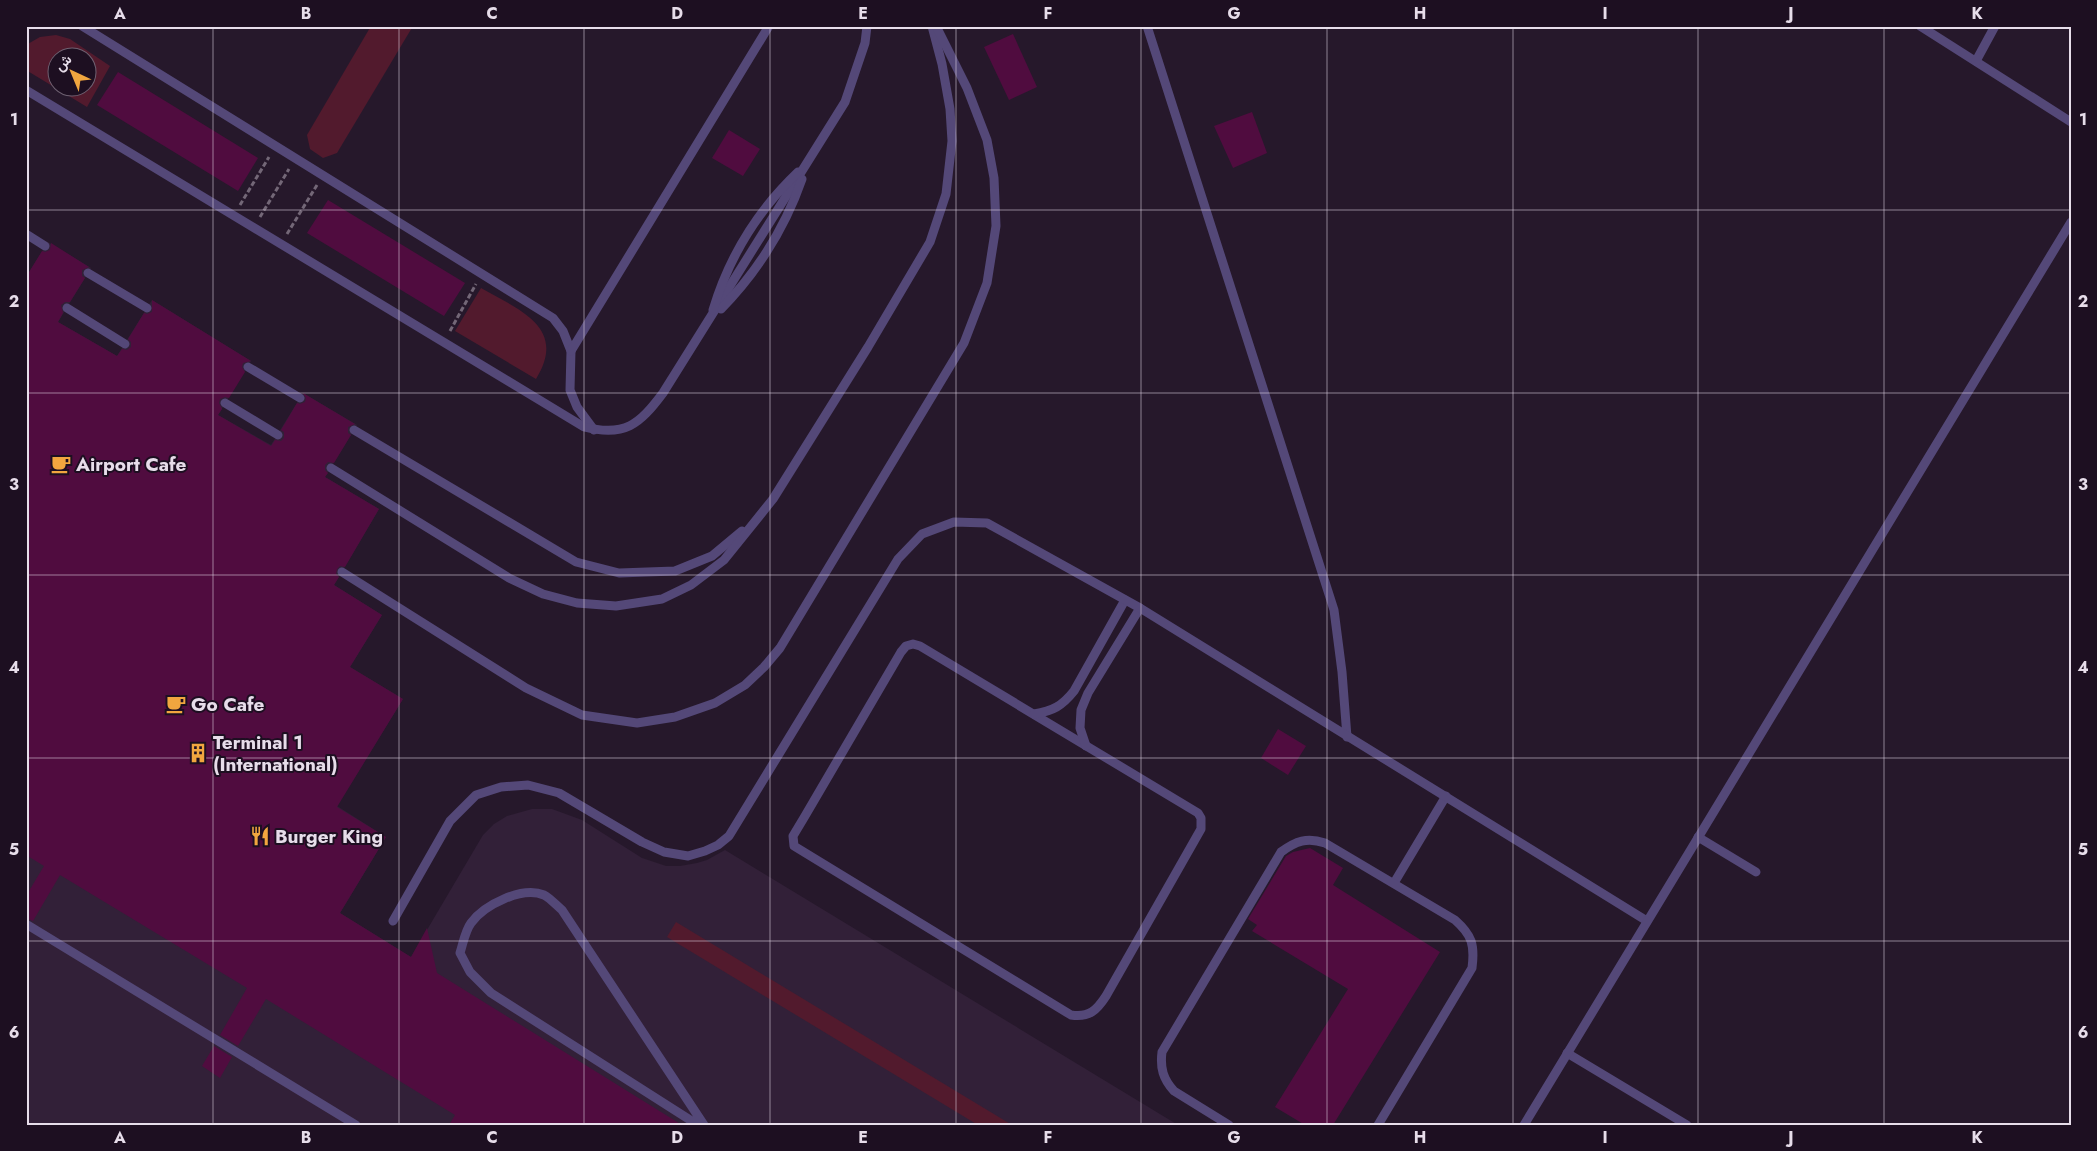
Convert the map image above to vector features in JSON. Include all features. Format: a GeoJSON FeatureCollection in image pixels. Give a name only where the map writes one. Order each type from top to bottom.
{"type":"FeatureCollection","features":[{"type":"Feature","properties":{"kind":"lane"},"geometry":{"type":"LineString","coordinates":[[82,26],[553,318],[563,331],[571,351],[570,390],[577,407],[594,430]]}},
{"type":"Feature","properties":{"kind":"lane"},"geometry":{"type":"LineString","coordinates":[[571,351],[770,26]]}},
{"type":"Feature","properties":{"kind":"lane"},"geometry":{"type":"LineString","coordinates":[[26,90],[584,427],[594,430],[622,430],[646,416],[663,393],[808,163],[844,102],[865,42],[867,26]]}},
{"type":"Feature","properties":{"kind":"lane"},"geometry":{"type":"LineString","coordinates":[[331,468],[509,578],[543,594],[577,603],[616,606],[662,599],[691,585],[724,560],[772,499],[868,347],[930,242],[946,194],[952,141],[950,108],[942,64],[932,26]]}},
{"type":"Feature","properties":{"kind":"lane"},"geometry":{"type":"LineString","coordinates":[[342,572],[526,688],[582,715],[637,724],[675,717],[715,703],[745,685],[780,648],[964,343],[987,283],[996,226],[994,178],[987,140],[967,88],[936,26]]}},
{"type":"Feature","properties":{"kind":"lane"},"geometry":{"type":"LineString","coordinates":[[1147,26],[1334,610],[1342,672],[1347,737]]}},
{"type":"Feature","properties":{"kind":"lane"},"geometry":{"type":"LineString","coordinates":[[1920,26],[2071,122]]}},
{"type":"Feature","properties":{"kind":"lane"},"geometry":{"type":"LineString","coordinates":[[1976,61],[1996,26]]}},
{"type":"Feature","properties":{"kind":"lane"},"geometry":{"type":"LineString","coordinates":[[709,322],[724,277],[746,234],[764,208],[785,184],[808,163]]}},
{"type":"Feature","properties":{"kind":"lane"},"geometry":{"type":"LineString","coordinates":[[1524,1125],[2071,222]]}},
{"type":"Feature","properties":{"kind":"lane"},"geometry":{"type":"LineString","coordinates":[[26,234],[45,246]]}},
{"type":"Feature","properties":{"kind":"lane"},"geometry":{"type":"LineString","coordinates":[[88,273],[147,308]]}},
{"type":"Feature","properties":{"kind":"lane"},"geometry":{"type":"LineString","coordinates":[[66,308],[126,344]]}},
{"type":"Feature","properties":{"kind":"lane"},"geometry":{"type":"LineString","coordinates":[[248,368],[300,398]]}},
{"type":"Feature","properties":{"kind":"lane"},"geometry":{"type":"LineString","coordinates":[[226,403],[278,436]]}},
{"type":"Feature","properties":{"kind":"lane"},"geometry":{"type":"LineString","coordinates":[[354,430],[576,562],[619,573],[675,571],[712,556],[741,532],[772,499]]}},
{"type":"Feature","properties":{"kind":"lane"},"geometry":{"type":"LineString","coordinates":[[392,921],[450,821],[476,795],[501,787],[528,785],[558,793],[642,842],[664,852],[688,856],[718,845],[729,836],[898,559],[922,534],[954,522],[987,523],[1140,608],[1647,920]]}},
{"type":"Feature","properties":{"kind":"lane"},"geometry":{"type":"LineString","coordinates":[[1034,714],[1050,712],[1064,704],[1074,691],[1124,600]]}},
{"type":"Feature","properties":{"kind":"lane"},"geometry":{"type":"LineString","coordinates":[[1086,746],[1080,728],[1081,710],[1088,693],[1140,608]]}},
{"type":"Feature","properties":{"kind":"lane"},"geometry":{"type":"LineString","coordinates":[[913,644],[920,646],[1034,714],[1198,813],[1202,823],[1198,835],[1098,1008],[1090,1014],[1080,1016],[1071,1015],[794,846],[793,836],[906,646],[913,644]]}},
{"type":"Feature","properties":{"kind":"lane"},"geometry":{"type":"LineString","coordinates":[[1394,883],[1446,796]]}},
{"type":"Feature","properties":{"kind":"lane"},"geometry":{"type":"LineString","coordinates":[[1698,837],[1756,872]]}},
{"type":"Feature","properties":{"kind":"lane"},"geometry":{"type":"LineString","coordinates":[[1228,1125],[1174,1091],[1167,1083],[1160,1064],[1162,1052],[1282,852],[1292,844],[1314,839],[1325,843],[1455,920],[1465,929],[1472,943],[1474,954],[1472,968],[1378,1125]]}},
{"type":"Feature","properties":{"kind":"lane"},"geometry":{"type":"LineString","coordinates":[[698,1125],[490,993],[470,972],[460,953],[471,923],[487,909],[504,899],[522,893],[544,895],[562,910],[704,1125]]}},
{"type":"Feature","properties":{"kind":"lane"},"geometry":{"type":"LineString","coordinates":[[26,924],[356,1125]]}},
{"type":"Feature","properties":{"kind":"lane"},"geometry":{"type":"LineString","coordinates":[[1567,1053],[1687,1125]]}},
{"type":"Feature","properties":{"kind":"path"},"geometry":{"type":"LineString","coordinates":[[234,217],[276,146]]}},
{"type":"Feature","properties":{"kind":"path"},"geometry":{"type":"LineString","coordinates":[[253,228],[296,158]]}},
{"type":"Feature","properties":{"kind":"path"},"geometry":{"type":"LineString","coordinates":[[281,245],[323,175]]}},
{"type":"Feature","properties":{"kind":"path"},"geometry":{"type":"LineString","coordinates":[[443,343],[482,273]]}},
{"type":"Feature","properties":{"kind":"shaded area"},"geometry":{"type":"Polygon","coordinates":[[[371,26],[413,26],[337,153],[323,158],[310,149],[307,135],[371,26]]]}},
{"type":"Feature","properties":{"kind":"shaded area"},"geometry":{"type":"Polygon","coordinates":[[[56,35],[70,39],[83,48],[48,48],[48,83],[26,70],[26,45],[40,37],[56,35]]]}},
{"type":"Feature","properties":{"kind":"shaded area"},"geometry":{"type":"Polygon","coordinates":[[[98,58],[110,66],[98,87],[98,58]]]}},
{"type":"Feature","properties":{"kind":"shaded area"},"geometry":{"type":"Polygon","coordinates":[[[72,98],[92,98],[87,107],[72,98]]]}},
{"type":"Feature","properties":{"kind":"shaded area"},"geometry":{"type":"Polygon","coordinates":[[[48,242],[91,268],[58,322],[117,356],[152,300],[251,361],[218,415],[271,445],[303,393],[357,425],[325,477],[379,509],[334,585],[382,615],[350,667],[403,699],[337,806],[386,837],[340,913],[411,957],[483,835],[494,824],[507,816],[532,809],[552,809],[582,820],[642,858],[666,866],[697,863],[725,850],[1178,1125],[26,1125],[26,277],[48,242]]]}},
{"type":"Feature","properties":{"kind":"shaded area"},"geometry":{"type":"Polygon","coordinates":[[[481,288],[524,313],[535,322],[543,333],[546,346],[544,361],[536,379],[455,331],[481,288]]]}},
{"type":"Feature","properties":{"kind":"shaded area"},"geometry":{"type":"Polygon","coordinates":[[[676,922],[1012,1125],[978,1125],[667,937],[676,922]]]}},
{"type":"Feature","properties":{"kind":"building"},"geometry":{"type":"Polygon","coordinates":[[[1013,34],[1037,87],[1009,100],[984,47],[1013,34]]]}},
{"type":"Feature","properties":{"kind":"building"},"geometry":{"type":"Polygon","coordinates":[[[118,72],[258,158],[238,191],[97,105],[118,72]]]}},
{"type":"Feature","properties":{"kind":"building"},"geometry":{"type":"Polygon","coordinates":[[[1252,112],[1267,153],[1233,168],[1214,126],[1252,112]]]}},
{"type":"Feature","properties":{"kind":"building"},"geometry":{"type":"Polygon","coordinates":[[[729,130],[760,149],[743,176],[712,158],[729,130]]]}},
{"type":"Feature","properties":{"kind":"building"},"geometry":{"type":"Polygon","coordinates":[[[328,200],[465,283],[444,316],[307,233],[328,200]]]}},
{"type":"Feature","properties":{"kind":"building","name":"Terminal 1 (International)"},"geometry":{"type":"Polygon","coordinates":[[[51,243],[89,267],[82,270],[82,276],[85,278],[70,302],[65,302],[61,305],[63,313],[58,322],[117,356],[122,349],[127,350],[131,347],[131,342],[128,339],[144,313],[152,312],[152,300],[251,361],[243,363],[242,367],[245,372],[229,398],[220,399],[219,403],[222,409],[218,415],[271,446],[275,440],[281,441],[284,438],[284,432],[281,430],[297,403],[305,402],[306,398],[303,393],[355,424],[348,427],[348,433],[351,435],[334,463],[328,462],[325,465],[325,470],[328,473],[325,477],[379,509],[345,567],[340,566],[337,569],[336,574],[339,577],[334,585],[382,615],[350,667],[403,699],[337,807],[386,837],[340,913],[411,957],[427,928],[437,973],[682,1125],[449,1125],[455,1115],[266,999],[238,1046],[220,1035],[247,988],[60,875],[33,921],[26,918],[26,896],[44,866],[26,855],[26,277],[42,251],[50,250],[51,243]]]}},
{"type":"Feature","properties":{"kind":"building"},"geometry":{"type":"Polygon","coordinates":[[[1278,729],[1306,746],[1288,775],[1261,758],[1278,729]]]}},
{"type":"Feature","properties":{"kind":"building"},"geometry":{"type":"Polygon","coordinates":[[[1310,848],[1343,868],[1333,885],[1440,952],[1333,1125],[1305,1125],[1275,1107],[1348,989],[1252,931],[1257,925],[1248,919],[1286,856],[1293,852],[1310,848]]]}},
{"type":"Feature","properties":{"kind":"building"},"geometry":{"type":"Polygon","coordinates":[[[214,1046],[232,1057],[220,1078],[202,1066],[214,1046]]]}},
{"type":"Feature","properties":{"kind":"place","name":"Airport Cafe"},"geometry":{"type":"Point","coordinates":[61,464]}},
{"type":"Feature","properties":{"kind":"place","name":"Go Cafe"},"geometry":{"type":"Point","coordinates":[176,704]}},
{"type":"Feature","properties":{"kind":"place","name":"Terminal 1 (International)"},"geometry":{"type":"Point","coordinates":[198,753]}},
{"type":"Feature","properties":{"kind":"place","name":"Burger King"},"geometry":{"type":"Point","coordinates":[260,836]}}]}
